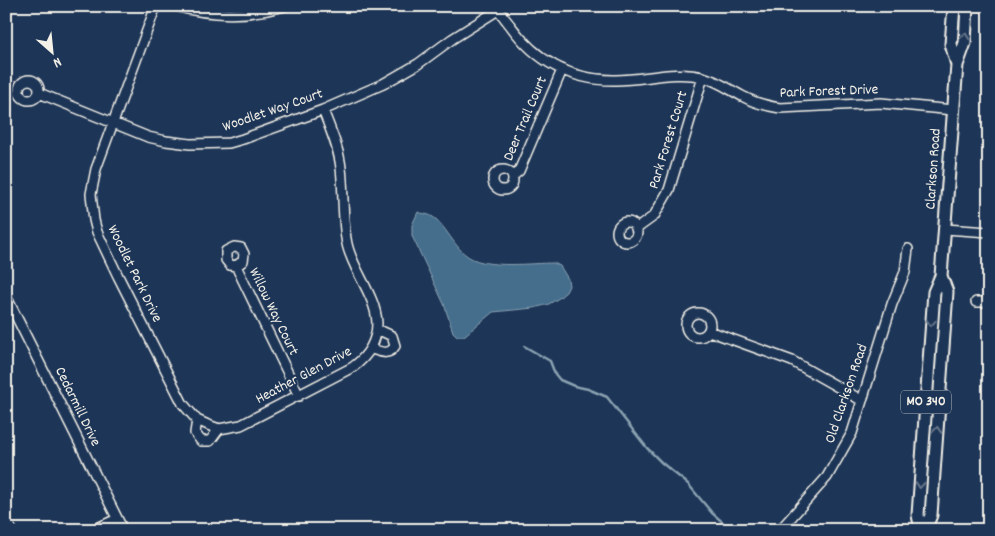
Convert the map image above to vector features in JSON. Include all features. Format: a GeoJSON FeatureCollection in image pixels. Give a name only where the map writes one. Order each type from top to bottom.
{"type":"FeatureCollection","features":[{"type":"Feature","properties":{"kind":"main road","name":"Clarkson Road"},"geometry":{"type":"LineString","coordinates":[[954,6],[952,44],[957,65]]}},
{"type":"Feature","properties":{"kind":"main road","name":"Clarkson Road"},"geometry":{"type":"LineString","coordinates":[[921,530],[918,516],[934,292],[941,276],[957,65],[965,43],[967,6]]}},
{"type":"Feature","properties":{"kind":"main road","name":"Clarkson Road"},"geometry":{"type":"LineString","coordinates":[[925,530],[931,515],[947,292],[941,276]]}},
{"type":"Feature","properties":{"kind":"street","name":"Woodlet Park Drive"},"geometry":{"type":"LineString","coordinates":[[156,6],[112,122],[93,181],[91,194],[94,220],[97,232],[118,276],[183,404],[197,420],[208,425]]}},
{"type":"Feature","properties":{"kind":"street"},"geometry":{"type":"LineString","coordinates":[[175,6],[201,12],[230,14],[263,11],[285,6]]}},
{"type":"Feature","properties":{"kind":"street","name":"Woodlet Way Court"},"geometry":{"type":"LineString","coordinates":[[39,93],[148,137],[190,144],[229,143],[323,110],[362,94],[402,73],[498,8]]}},
{"type":"Feature","properties":{"kind":"street","name":"Park Forest Drive"},"geometry":{"type":"LineString","coordinates":[[498,8],[532,51],[551,65],[562,70],[604,80],[682,74],[703,77],[764,106],[780,108],[881,103],[953,110]]}},
{"type":"Feature","properties":{"kind":"street","name":"Deer Trail Court"},"geometry":{"type":"LineString","coordinates":[[513,176],[519,170],[562,70]]}},
{"type":"Feature","properties":{"kind":"street","name":"Park Forest Court"},"geometry":{"type":"LineString","coordinates":[[636,229],[654,216],[669,190],[703,77]]}},
{"type":"Feature","properties":{"kind":"street","name":"Heather Glen Drive"},"geometry":{"type":"LineString","coordinates":[[208,425],[219,428],[241,425],[353,368],[367,357],[372,348],[377,329],[377,320],[347,243],[339,158],[323,110]]}},
{"type":"Feature","properties":{"kind":"street"},"geometry":{"type":"LineString","coordinates":[[945,229],[989,232]]}},
{"type":"Feature","properties":{"kind":"street","name":"Old Clarkson Road"},"geometry":{"type":"LineString","coordinates":[[780,530],[827,477],[852,433],[892,304],[905,272],[908,249]]}},
{"type":"Feature","properties":{"kind":"street","name":"Willow Way Court"},"geometry":{"type":"LineString","coordinates":[[236,266],[299,396]]}},
{"type":"Feature","properties":{"kind":"street","name":"Cedarmill Drive"},"geometry":{"type":"LineString","coordinates":[[6,296],[123,530]]}},
{"type":"Feature","properties":{"kind":"street"},"geometry":{"type":"LineString","coordinates":[[976,302],[989,302]]}},
{"type":"Feature","properties":{"kind":"street"},"geometry":{"type":"LineString","coordinates":[[372,348],[385,352],[390,351],[395,346],[392,336],[377,329]]}},
{"type":"Feature","properties":{"kind":"street"},"geometry":{"type":"LineString","coordinates":[[709,331],[792,362],[861,400]]}},
{"type":"Feature","properties":{"kind":"street"},"geometry":{"type":"LineString","coordinates":[[197,420],[195,433],[201,441],[210,441],[219,428]]}},
{"type":"Feature","properties":{"kind":"street"},"geometry":{"type":"LineString","coordinates":[[93,530],[117,519]]}},
{"type":"Feature","properties":{"kind":"street"},"geometry":{"type":"LineString","coordinates":[[6,524],[12,530]]}},
{"type":"Feature","properties":{"kind":"water"},"geometry":{"type":"Polygon","coordinates":[[[418,212],[430,215],[437,220],[459,248],[477,261],[499,264],[554,263],[560,266],[568,279],[569,286],[566,292],[549,304],[534,308],[493,312],[464,336],[457,336],[453,332],[444,304],[412,236],[412,225],[418,212]]]}},
{"type":"Feature","properties":{"kind":"waterway"},"geometry":{"type":"LineString","coordinates":[[524,346],[550,361],[555,374],[560,380],[607,397],[647,448],[688,484],[712,513],[732,530]]}}]}
